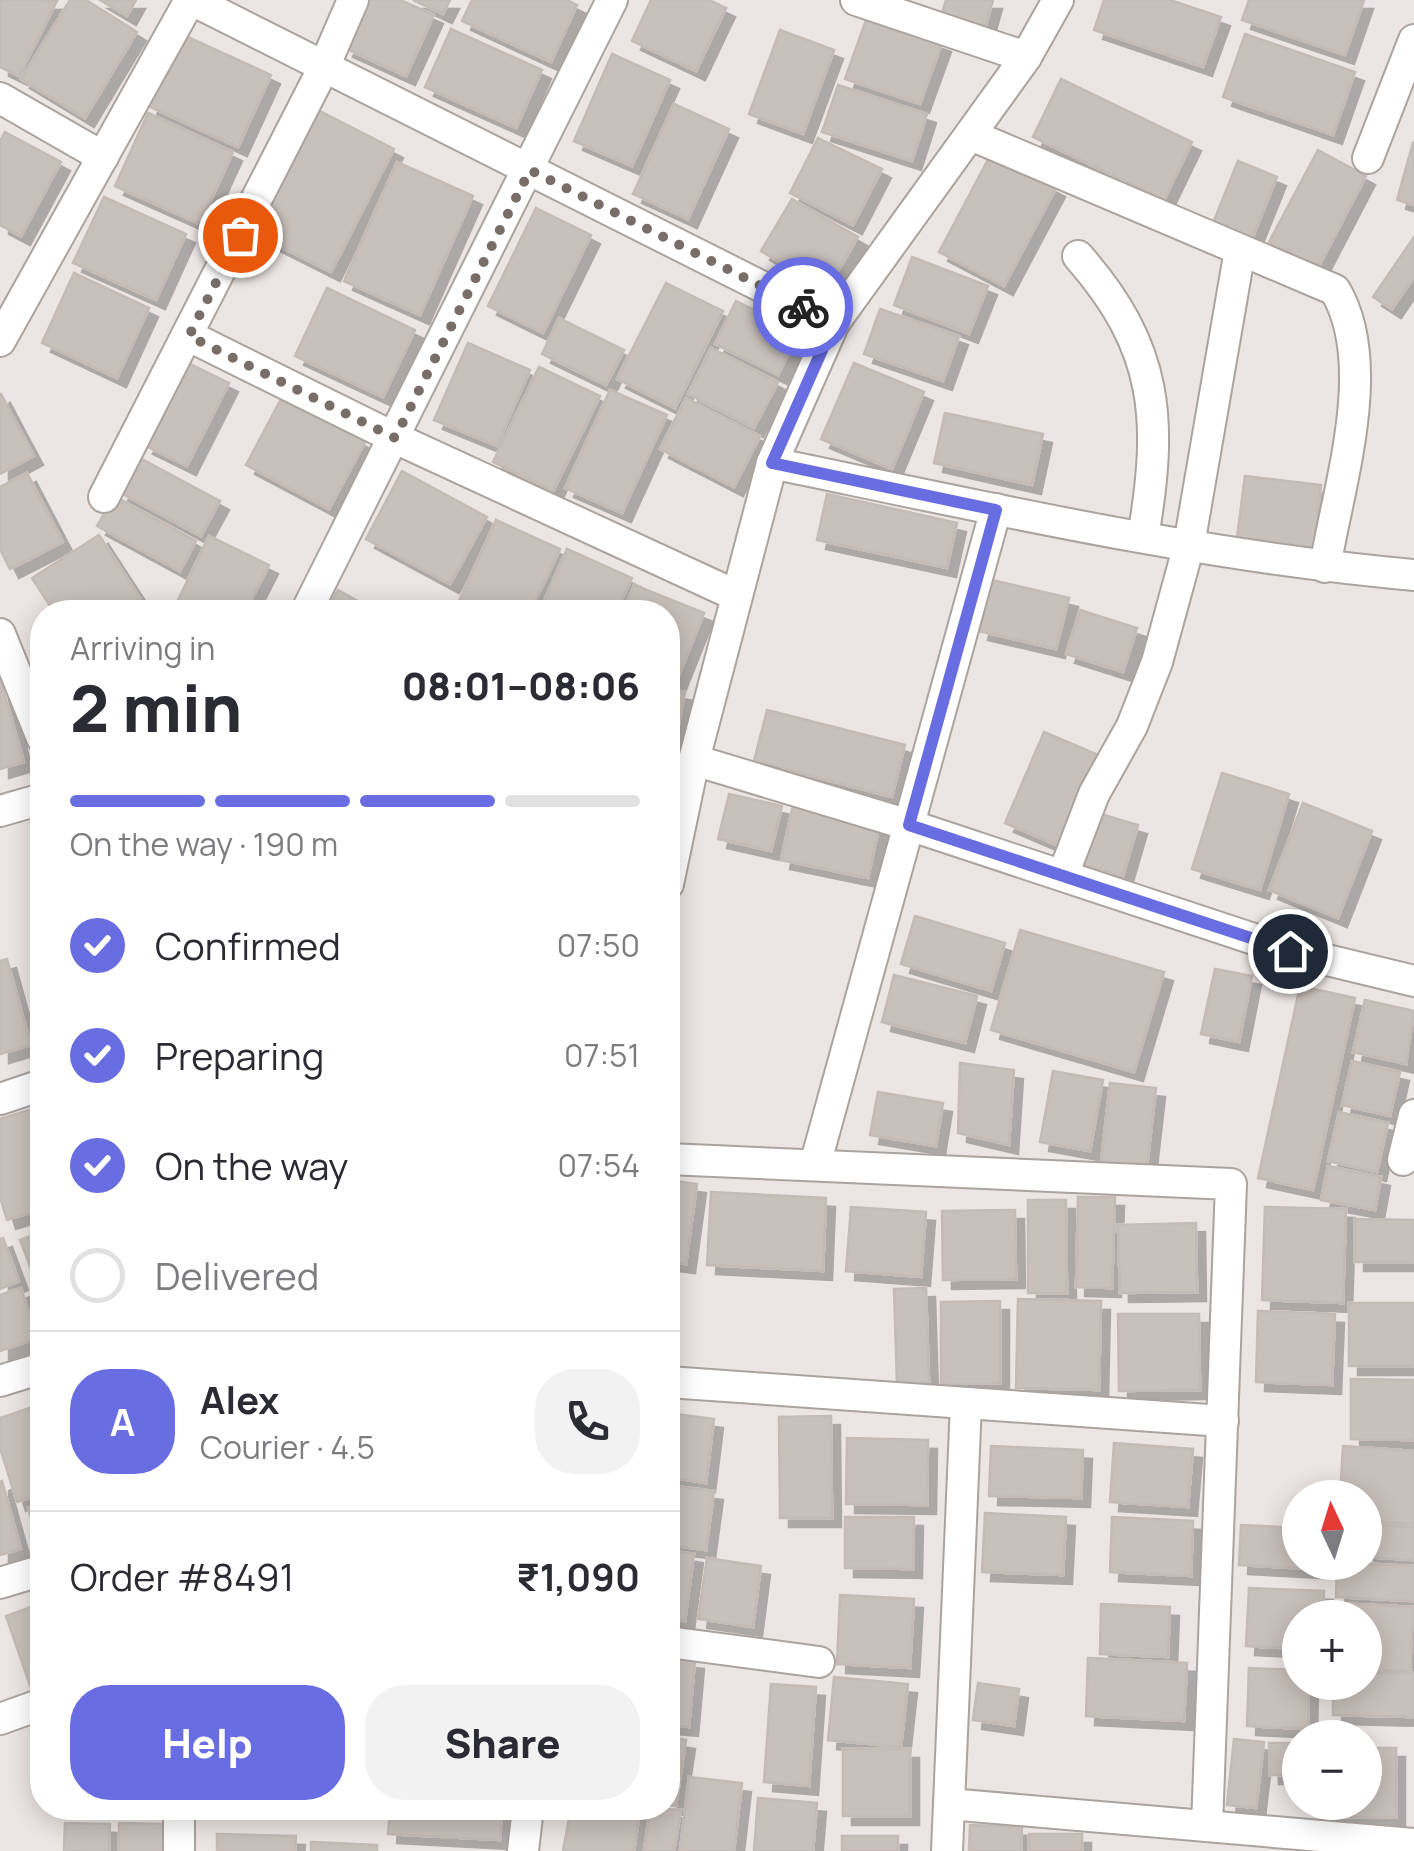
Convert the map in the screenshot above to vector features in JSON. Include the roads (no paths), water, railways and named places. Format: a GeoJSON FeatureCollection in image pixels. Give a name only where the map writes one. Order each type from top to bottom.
{"type":"FeatureCollection","features":[{"type":"Feature","properties":{"kind":"street"},"geometry":{"type":"LineString","coordinates":[[0,340],[191,0],[834,323]]}},
{"type":"Feature","properties":{"kind":"street"},"geometry":{"type":"LineString","coordinates":[[104,497],[324,67],[353,0]]}},
{"type":"Feature","properties":{"kind":"street"},"geometry":{"type":"LineString","coordinates":[[312,600],[612,0]]}},
{"type":"Feature","properties":{"kind":"street"},"geometry":{"type":"LineString","coordinates":[[856,0],[1026,57]]}},
{"type":"Feature","properties":{"kind":"street"},"geometry":{"type":"LineString","coordinates":[[680,827],[772,463],[834,323],[1026,57],[1058,0]]}},
{"type":"Feature","properties":{"kind":"street"},"geometry":{"type":"LineString","coordinates":[[1368,158],[1414,40]]}},
{"type":"Feature","properties":{"kind":"street"},"geometry":{"type":"LineString","coordinates":[[0,98],[103,157]]}},
{"type":"Feature","properties":{"kind":"street"},"geometry":{"type":"LineString","coordinates":[[970,135],[1335,290],[1350,316],[1358,370],[1325,567]]}},
{"type":"Feature","properties":{"kind":"street"},"geometry":{"type":"LineString","coordinates":[[1063,874],[1094,794],[1132,726],[1156,662],[1189,545],[1240,250]]}},
{"type":"Feature","properties":{"kind":"street"},"geometry":{"type":"LineString","coordinates":[[1078,256],[1110,292],[1148,369],[1156,464],[1143,537]]}},
{"type":"Feature","properties":{"kind":"street"},"geometry":{"type":"LineString","coordinates":[[189,336],[395,438],[736,595]]}},
{"type":"Feature","properties":{"kind":"street"},"geometry":{"type":"LineString","coordinates":[[772,463],[1189,545],[1325,567],[1414,574]]}},
{"type":"Feature","properties":{"kind":"street"},"geometry":{"type":"LineString","coordinates":[[815,1165],[996,510]]}},
{"type":"Feature","properties":{"kind":"street"},"geometry":{"type":"LineString","coordinates":[[0,634],[30,708]]}},
{"type":"Feature","properties":{"kind":"street"},"geometry":{"type":"LineString","coordinates":[[694,760],[1063,874],[1290,951],[1414,980]]}},
{"type":"Feature","properties":{"kind":"street"},"geometry":{"type":"LineString","coordinates":[[0,812],[30,803]]}},
{"type":"Feature","properties":{"kind":"street"},"geometry":{"type":"LineString","coordinates":[[0,1098],[30,1089]]}},
{"type":"Feature","properties":{"kind":"street"},"geometry":{"type":"LineString","coordinates":[[1403,1160],[1414,1115]]}},
{"type":"Feature","properties":{"kind":"street"},"geometry":{"type":"LineString","coordinates":[[680,1159],[1231,1184],[1207,1826]]}},
{"type":"Feature","properties":{"kind":"street"},"geometry":{"type":"LineString","coordinates":[[0,1381],[30,1372]]}},
{"type":"Feature","properties":{"kind":"street"},"geometry":{"type":"LineString","coordinates":[[680,1383],[1223,1421]]}},
{"type":"Feature","properties":{"kind":"street"},"geometry":{"type":"LineString","coordinates":[[946,1851],[966,1403]]}},
{"type":"Feature","properties":{"kind":"street"},"geometry":{"type":"LineString","coordinates":[[0,1583],[30,1574]]}},
{"type":"Feature","properties":{"kind":"street"},"geometry":{"type":"LineString","coordinates":[[680,1644],[819,1662]]}},
{"type":"Feature","properties":{"kind":"street"},"geometry":{"type":"LineString","coordinates":[[0,1719],[30,1708]]}},
{"type":"Feature","properties":{"kind":"street"},"geometry":{"type":"LineString","coordinates":[[949,1804],[1207,1826],[1271,1841],[1414,1844]]}},
{"type":"Feature","properties":{"kind":"street"},"geometry":{"type":"LineString","coordinates":[[179,1820],[179,1851]]}},
{"type":"Feature","properties":{"kind":"street"},"geometry":{"type":"LineString","coordinates":[[523,1851],[527,1820]]}}]}
